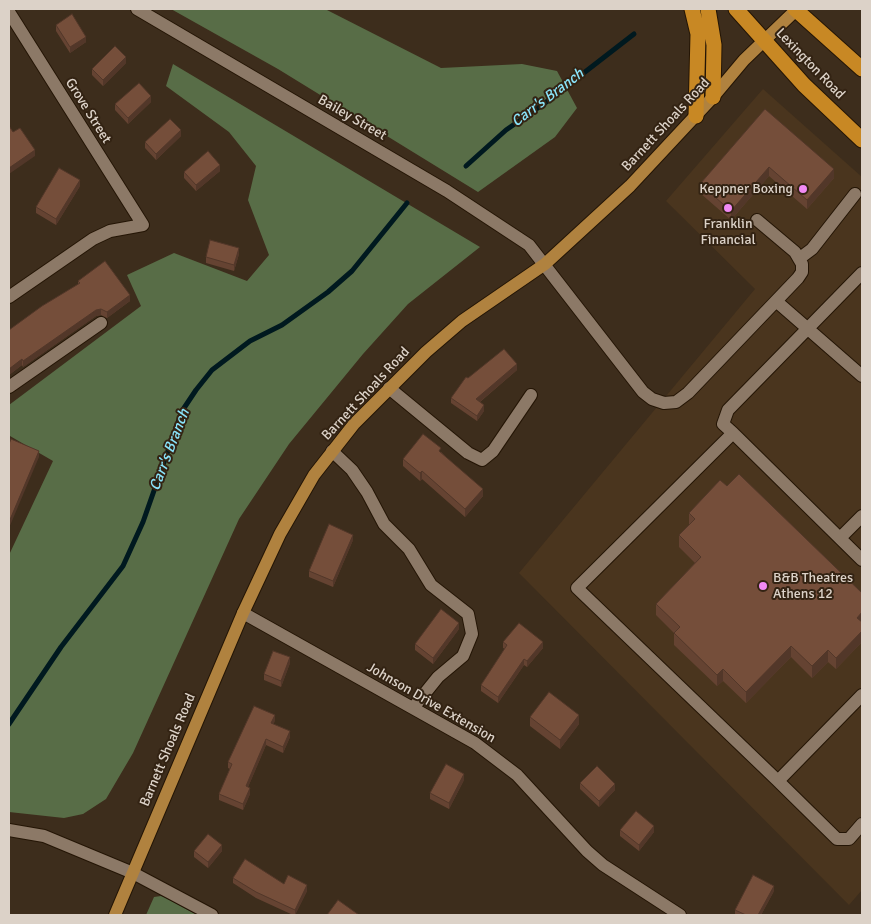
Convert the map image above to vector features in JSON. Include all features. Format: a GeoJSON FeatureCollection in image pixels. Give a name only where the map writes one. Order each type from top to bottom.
{"type":"FeatureCollection","features":[{"type":"Feature","properties":{"kind":"highway"},"geometry":{"type":"LineString","coordinates":[[692,9],[698,34],[696,116]]}},
{"type":"Feature","properties":{"kind":"highway"},"geometry":{"type":"LineString","coordinates":[[708,9],[714,45],[713,98]]}},
{"type":"Feature","properties":{"kind":"highway","name":"Lexington Road"},"geometry":{"type":"LineString","coordinates":[[736,9],[804,85],[862,140]]}},
{"type":"Feature","properties":{"kind":"highway","name":"Lexington Road"},"geometry":{"type":"LineString","coordinates":[[796,9],[862,69]]}},
{"type":"Feature","properties":{"kind":"main road","name":"Barnett Shoals Road"},"geometry":{"type":"LineString","coordinates":[[115,915],[243,613],[280,534],[314,475],[332,451],[354,424],[390,388],[462,321],[545,264],[630,186],[713,98],[744,60],[796,9]]}},
{"type":"Feature","properties":{"kind":"street","name":"Bailey Street"},"geometry":{"type":"LineString","coordinates":[[137,9],[447,191],[529,245],[643,392],[652,399],[664,403],[676,402],[688,393],[776,301]]}},
{"type":"Feature","properties":{"kind":"street","name":"Grove Street"},"geometry":{"type":"LineString","coordinates":[[9,12],[143,225],[110,231],[93,239],[9,297]]}},
{"type":"Feature","properties":{"kind":"street"},"geometry":{"type":"LineString","coordinates":[[800,258],[812,249],[856,194]]}},
{"type":"Feature","properties":{"kind":"street"},"geometry":{"type":"LineString","coordinates":[[757,220],[800,258],[802,272],[776,301],[862,376]]}},
{"type":"Feature","properties":{"kind":"street"},"geometry":{"type":"LineString","coordinates":[[862,273],[810,329],[728,410],[724,424],[862,560]]}},
{"type":"Feature","properties":{"kind":"street"},"geometry":{"type":"LineString","coordinates":[[9,387],[101,323]]}},
{"type":"Feature","properties":{"kind":"street"},"geometry":{"type":"LineString","coordinates":[[390,388],[468,453],[482,460],[493,451],[531,396]]}},
{"type":"Feature","properties":{"kind":"street"},"geometry":{"type":"LineString","coordinates":[[733,434],[577,588],[837,839],[849,838],[862,824]]}},
{"type":"Feature","properties":{"kind":"street"},"geometry":{"type":"LineString","coordinates":[[332,451],[352,470],[367,492],[384,524],[409,548],[431,585],[468,614],[472,634],[463,656],[438,677],[413,708]]}},
{"type":"Feature","properties":{"kind":"street"},"geometry":{"type":"LineString","coordinates":[[840,538],[862,516]]}},
{"type":"Feature","properties":{"kind":"street","name":"Johnson Drive Extension"},"geometry":{"type":"LineString","coordinates":[[243,613],[454,731],[501,761],[603,865],[680,915]]}},
{"type":"Feature","properties":{"kind":"street"},"geometry":{"type":"LineString","coordinates":[[778,781],[862,695]]}},
{"type":"Feature","properties":{"kind":"street"},"geometry":{"type":"LineString","coordinates":[[9,830],[44,836],[133,873],[212,915]]}},
{"type":"Feature","properties":{"kind":"shaded area"},"geometry":{"type":"Polygon","coordinates":[[[763,89],[862,177],[862,890],[849,905],[519,573],[755,289],[666,201],[763,89]]]}},
{"type":"Feature","properties":{"kind":"green space"},"geometry":{"type":"Polygon","coordinates":[[[171,9],[325,9],[441,68],[522,64],[557,71],[577,108],[555,137],[478,192],[278,69],[171,9]]]}},
{"type":"Feature","properties":{"kind":"green space"},"geometry":{"type":"Polygon","coordinates":[[[173,64],[480,247],[408,304],[363,354],[289,444],[239,519],[133,753],[106,799],[83,814],[64,818],[9,812],[9,555],[53,461],[10,436],[9,405],[141,306],[127,275],[174,253],[247,281],[269,255],[248,200],[256,166],[229,132],[166,86],[173,64]]]}},
{"type":"Feature","properties":{"kind":"green space"},"geometry":{"type":"Polygon","coordinates":[[[161,896],[197,915],[146,915],[154,897],[161,896]]]}},
{"type":"Feature","properties":{"kind":"building"},"geometry":{"type":"Polygon","coordinates":[[[72,14],[86,37],[70,47],[56,25],[72,14]]]}},
{"type":"Feature","properties":{"kind":"building"},"geometry":{"type":"Polygon","coordinates":[[[115,46],[126,57],[103,80],[92,69],[115,46]]]}},
{"type":"Feature","properties":{"kind":"building"},"geometry":{"type":"Polygon","coordinates":[[[139,83],[151,96],[128,118],[115,104],[139,83]]]}},
{"type":"Feature","properties":{"kind":"building"},"geometry":{"type":"Polygon","coordinates":[[[765,109],[834,169],[807,200],[769,167],[731,211],[700,184],[765,109]]]}},
{"type":"Feature","properties":{"kind":"building"},"geometry":{"type":"Polygon","coordinates":[[[170,119],[181,130],[156,154],[145,142],[170,119]]]}},
{"type":"Feature","properties":{"kind":"building"},"geometry":{"type":"Polygon","coordinates":[[[9,126],[13,132],[20,128],[35,150],[9,168],[9,126]]]}},
{"type":"Feature","properties":{"kind":"building"},"geometry":{"type":"Polygon","coordinates":[[[208,151],[220,165],[196,185],[184,172],[208,151]]]}},
{"type":"Feature","properties":{"kind":"building"},"geometry":{"type":"Polygon","coordinates":[[[59,168],[80,180],[56,219],[36,207],[59,168]]]}},
{"type":"Feature","properties":{"kind":"building"},"geometry":{"type":"Polygon","coordinates":[[[210,240],[239,248],[234,265],[206,257],[210,240]]]}},
{"type":"Feature","properties":{"kind":"building"},"geometry":{"type":"Polygon","coordinates":[[[105,261],[130,295],[107,312],[101,309],[96,310],[9,369],[9,330],[42,306],[80,283],[78,281],[105,261]]]}},
{"type":"Feature","properties":{"kind":"building"},"geometry":{"type":"Polygon","coordinates":[[[504,349],[517,364],[476,399],[484,405],[477,416],[451,398],[466,377],[468,378],[504,349]]]}},
{"type":"Feature","properties":{"kind":"building"},"geometry":{"type":"Polygon","coordinates":[[[423,434],[441,448],[439,451],[483,489],[465,509],[422,471],[420,473],[403,459],[423,434]]]}},
{"type":"Feature","properties":{"kind":"building"},"geometry":{"type":"Polygon","coordinates":[[[11,439],[39,451],[9,522],[9,444],[11,439]]]}},
{"type":"Feature","properties":{"kind":"building","name":"B&B Theatres Athens 12"},"geometry":{"type":"Polygon","coordinates":[[[739,474],[862,593],[862,612],[857,618],[862,622],[862,631],[836,658],[828,650],[812,666],[791,646],[746,692],[723,669],[717,675],[674,633],[680,627],[656,604],[701,557],[679,535],[695,519],[689,513],[720,480],[727,486],[739,474]]]}},
{"type":"Feature","properties":{"kind":"building"},"geometry":{"type":"Polygon","coordinates":[[[329,524],[353,535],[333,581],[309,571],[329,524]]]}},
{"type":"Feature","properties":{"kind":"building"},"geometry":{"type":"Polygon","coordinates":[[[441,609],[459,623],[433,658],[415,644],[441,609]]]}},
{"type":"Feature","properties":{"kind":"building"},"geometry":{"type":"Polygon","coordinates":[[[519,623],[543,642],[527,661],[524,659],[498,697],[481,685],[507,645],[503,642],[519,623]]]}},
{"type":"Feature","properties":{"kind":"building"},"geometry":{"type":"Polygon","coordinates":[[[273,651],[290,657],[281,681],[264,674],[273,651]]]}},
{"type":"Feature","properties":{"kind":"building"},"geometry":{"type":"Polygon","coordinates":[[[549,692],[579,715],[560,740],[530,717],[549,692]]]}},
{"type":"Feature","properties":{"kind":"building"},"geometry":{"type":"Polygon","coordinates":[[[254,706],[275,715],[271,723],[290,731],[283,747],[266,739],[246,786],[250,788],[243,804],[219,794],[232,764],[228,762],[254,706]]]}},
{"type":"Feature","properties":{"kind":"building"},"geometry":{"type":"Polygon","coordinates":[[[446,764],[464,774],[449,803],[430,793],[446,764]]]}},
{"type":"Feature","properties":{"kind":"building"},"geometry":{"type":"Polygon","coordinates":[[[597,766],[615,784],[599,801],[580,783],[597,766]]]}},
{"type":"Feature","properties":{"kind":"building"},"geometry":{"type":"Polygon","coordinates":[[[636,811],[654,826],[639,845],[620,830],[636,811]]]}},
{"type":"Feature","properties":{"kind":"building"},"geometry":{"type":"Polygon","coordinates":[[[208,834],[222,845],[208,862],[194,851],[208,834]]]}},
{"type":"Feature","properties":{"kind":"building"},"geometry":{"type":"Polygon","coordinates":[[[245,859],[284,884],[288,875],[307,885],[295,910],[256,892],[233,878],[245,859]]]}},
{"type":"Feature","properties":{"kind":"building"},"geometry":{"type":"Polygon","coordinates":[[[753,875],[774,886],[758,915],[746,915],[735,910],[753,875]]]}},
{"type":"Feature","properties":{"kind":"building"},"geometry":{"type":"Polygon","coordinates":[[[338,900],[359,915],[327,915],[338,900]]]}},
{"type":"Feature","properties":{"kind":"waterway","name":"Carr's Branch"},"geometry":{"type":"LineString","coordinates":[[466,166],[506,130],[545,103],[634,34]]}},
{"type":"Feature","properties":{"kind":"waterway","name":"Carr's Branch"},"geometry":{"type":"LineString","coordinates":[[9,724],[61,647],[123,566],[143,522],[182,411],[196,390],[212,370],[250,341],[282,325],[328,292],[352,271],[407,203]]}},
{"type":"Feature","properties":{"kind":"place","name":"Keppner Boxing"},"geometry":{"type":"Point","coordinates":[803,189]}},
{"type":"Feature","properties":{"kind":"place","name":"Franklin Financial"},"geometry":{"type":"Point","coordinates":[728,208]}},
{"type":"Feature","properties":{"kind":"place","name":"B&B Theatres Athens 12"},"geometry":{"type":"Point","coordinates":[763,586]}}]}
